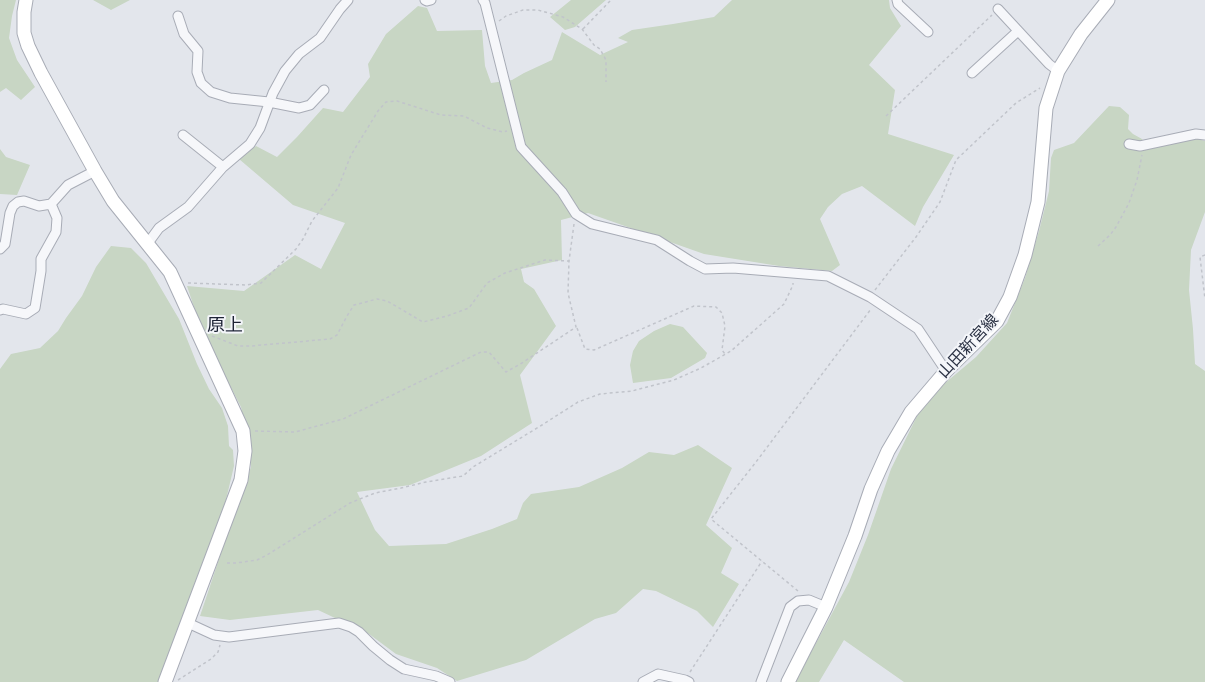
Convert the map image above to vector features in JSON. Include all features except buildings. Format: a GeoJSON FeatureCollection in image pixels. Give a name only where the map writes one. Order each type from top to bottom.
{"type":"FeatureCollection","features":[{"type":"Feature","properties":{"kind":"main road"},"geometry":{"type":"LineString","coordinates":[[26,0],[24,12],[24,33],[28,46],[95,171],[113,201],[170,272],[243,431],[245,450],[242,480],[166,682]]}},
{"type":"Feature","properties":{"kind":"main road","name":"山田新宮線"},"geometry":{"type":"LineString","coordinates":[[788,682],[826,608],[855,536],[871,489],[888,451],[911,412],[946,371],[997,321],[1010,297],[1024,255],[1038,202],[1046,108],[1058,71],[1081,34],[1108,0]]}},
{"type":"Feature","properties":{"kind":"street"},"geometry":{"type":"LineString","coordinates":[[148,243],[159,228],[188,207],[223,167],[250,144],[260,128],[273,93],[285,71],[299,54],[320,38],[348,0]]}},
{"type":"Feature","properties":{"kind":"street"},"geometry":{"type":"LineString","coordinates":[[425,0],[430,0]]}},
{"type":"Feature","properties":{"kind":"street"},"geometry":{"type":"LineString","coordinates":[[483,0],[521,147],[562,192],[576,214],[592,224],[657,240],[705,269],[733,268],[828,276],[873,299],[918,329],[946,371]]}},
{"type":"Feature","properties":{"kind":"street"},"geometry":{"type":"LineString","coordinates":[[897,0],[898,4],[928,32]]}},
{"type":"Feature","properties":{"kind":"street"},"geometry":{"type":"LineString","coordinates":[[998,9],[1058,71]]}},
{"type":"Feature","properties":{"kind":"street"},"geometry":{"type":"LineString","coordinates":[[178,16],[184,34],[198,51],[197,72],[201,83],[210,92],[230,98],[270,102],[299,108],[310,105],[324,90]]}},
{"type":"Feature","properties":{"kind":"street"},"geometry":{"type":"LineString","coordinates":[[972,73],[1018,31]]}},
{"type":"Feature","properties":{"kind":"street"},"geometry":{"type":"LineString","coordinates":[[1129,144],[1143,145],[1196,134],[1205,135]]}},
{"type":"Feature","properties":{"kind":"street"},"geometry":{"type":"LineString","coordinates":[[183,135],[223,167]]}},
{"type":"Feature","properties":{"kind":"street"},"geometry":{"type":"LineString","coordinates":[[0,249],[5,244],[10,213],[13,206],[18,202],[24,201],[39,206],[50,204],[68,185],[95,171]]}},
{"type":"Feature","properties":{"kind":"street"},"geometry":{"type":"LineString","coordinates":[[0,310],[3,309],[26,314],[35,308],[41,271],[41,259],[56,232],[57,218],[50,204]]}},
{"type":"Feature","properties":{"kind":"street"},"geometry":{"type":"LineString","coordinates":[[761,682],[790,607],[798,601],[809,600],[826,608]]}},
{"type":"Feature","properties":{"kind":"street"},"geometry":{"type":"LineString","coordinates":[[188,623],[214,635],[229,637],[339,623],[351,627],[359,632],[390,660],[404,669],[436,676],[450,682]]}},
{"type":"Feature","properties":{"kind":"street"},"geometry":{"type":"LineString","coordinates":[[643,682],[658,674],[687,681]]}},
{"type":"Feature","properties":{"kind":"path"},"geometry":{"type":"LineString","coordinates":[[582,29],[610,0]]}},
{"type":"Feature","properties":{"kind":"path"},"geometry":{"type":"LineString","coordinates":[[886,116],[998,9]]}},
{"type":"Feature","properties":{"kind":"path"},"geometry":{"type":"LineString","coordinates":[[490,26],[506,16],[523,10],[538,10],[563,17],[582,29],[594,45],[600,49],[606,60],[606,82]]}},
{"type":"Feature","properties":{"kind":"path"},"geometry":{"type":"LineString","coordinates":[[809,600],[711,519],[756,462],[873,299],[940,202],[956,160],[1016,103],[1042,86],[1053,87]]}},
{"type":"Feature","properties":{"kind":"path"},"geometry":{"type":"LineString","coordinates":[[175,284],[246,285],[261,283],[296,249],[303,239],[312,221],[338,188],[351,155],[378,111],[386,102],[397,101],[441,115],[464,116],[487,128],[503,132],[516,128]]}},
{"type":"Feature","properties":{"kind":"path"},"geometry":{"type":"LineString","coordinates":[[1098,246],[1116,227],[1129,203],[1137,180],[1143,145]]}},
{"type":"Feature","properties":{"kind":"path"},"geometry":{"type":"LineString","coordinates":[[576,214],[569,261],[568,293],[576,328],[585,350],[594,350],[694,306],[716,307],[722,313],[725,326],[722,350],[725,354]]}},
{"type":"Feature","properties":{"kind":"path"},"geometry":{"type":"LineString","coordinates":[[1205,255],[1200,257],[1205,299]]}},
{"type":"Feature","properties":{"kind":"path"},"geometry":{"type":"LineString","coordinates":[[199,336],[210,335],[238,346],[330,339],[337,335],[354,306],[377,299],[387,301],[423,322],[447,316],[469,308],[487,283],[505,273],[545,260],[569,261]]}},
{"type":"Feature","properties":{"kind":"path"},"geometry":{"type":"LineString","coordinates":[[228,562],[236,563],[257,560],[350,503],[375,493],[463,476],[473,467],[578,402],[600,394],[632,391],[674,380],[731,351],[784,304],[793,285],[792,274]]}},
{"type":"Feature","properties":{"kind":"path"},"geometry":{"type":"LineString","coordinates":[[243,431],[295,432],[343,419],[481,352],[489,352],[506,372],[522,364],[576,328]]}},
{"type":"Feature","properties":{"kind":"path"},"geometry":{"type":"LineString","coordinates":[[687,681],[762,561]]}},
{"type":"Feature","properties":{"kind":"path"},"geometry":{"type":"LineString","coordinates":[[166,682],[176,681],[212,659],[218,652],[223,636]]}},
{"type":"Feature","properties":{"kind":"green space"},"geometry":{"type":"Polygon","coordinates":[[[0,0],[16,0],[9,38],[17,60],[35,87],[21,100],[6,88],[0,92],[0,0]]]}},
{"type":"Feature","properties":{"kind":"green space"},"geometry":{"type":"Polygon","coordinates":[[[93,0],[130,0],[111,10],[93,0]]]}},
{"type":"Feature","properties":{"kind":"green space"},"geometry":{"type":"Polygon","coordinates":[[[571,0],[606,0],[575,27],[565,30],[550,17],[571,0]]]}},
{"type":"Feature","properties":{"kind":"green space"},"geometry":{"type":"Polygon","coordinates":[[[732,0],[889,0],[890,8],[901,26],[869,65],[895,90],[888,134],[954,155],[923,207],[915,226],[862,186],[842,194],[828,207],[820,219],[840,265],[832,271],[779,266],[704,254],[588,213],[561,220],[562,260],[521,269],[524,282],[534,289],[556,326],[520,375],[532,423],[481,456],[410,485],[357,492],[375,530],[389,546],[446,544],[517,519],[523,503],[531,494],[579,487],[622,468],[649,452],[674,455],[698,445],[732,468],[706,525],[732,548],[721,573],[739,584],[713,627],[697,611],[656,591],[643,589],[616,613],[595,619],[526,660],[457,681],[437,668],[396,654],[369,634],[318,610],[230,620],[200,616],[251,467],[250,450],[241,407],[202,331],[187,286],[244,291],[295,255],[321,269],[345,223],[293,205],[239,159],[256,146],[277,157],[323,108],[343,112],[370,77],[368,64],[386,34],[418,6],[427,8],[437,31],[482,30],[485,66],[491,83],[512,80],[552,60],[562,32],[600,55],[628,42],[618,38],[632,30],[714,17],[732,0]]]}},
{"type":"Feature","properties":{"kind":"green space"},"geometry":{"type":"Polygon","coordinates":[[[1109,106],[1120,107],[1129,115],[1128,129],[1142,139],[1146,145],[1194,138],[1205,141],[1205,212],[1191,250],[1189,290],[1195,364],[1205,371],[1205,682],[904,682],[844,640],[819,682],[795,682],[849,582],[868,535],[891,469],[918,414],[944,384],[976,357],[1007,323],[1025,278],[1039,231],[1049,191],[1051,158],[1054,150],[1074,143],[1109,106]]]}},
{"type":"Feature","properties":{"kind":"green space"},"geometry":{"type":"Polygon","coordinates":[[[0,149],[6,157],[30,165],[17,195],[0,194],[0,149]]]}},
{"type":"Feature","properties":{"kind":"green space"},"geometry":{"type":"Polygon","coordinates":[[[111,246],[131,248],[146,263],[179,319],[209,389],[222,408],[228,426],[229,446],[233,450],[234,466],[225,504],[159,682],[0,682],[0,369],[11,354],[40,348],[58,331],[82,296],[96,267],[111,246]]]}},
{"type":"Feature","properties":{"kind":"green space"},"geometry":{"type":"Polygon","coordinates":[[[670,324],[683,327],[707,353],[705,358],[671,378],[633,383],[630,365],[633,351],[639,341],[654,331],[670,324]]]}},
{"type":"Feature","properties":{"kind":"district","name":"原上"},"geometry":{"type":"Point","coordinates":[225,327]}}]}
